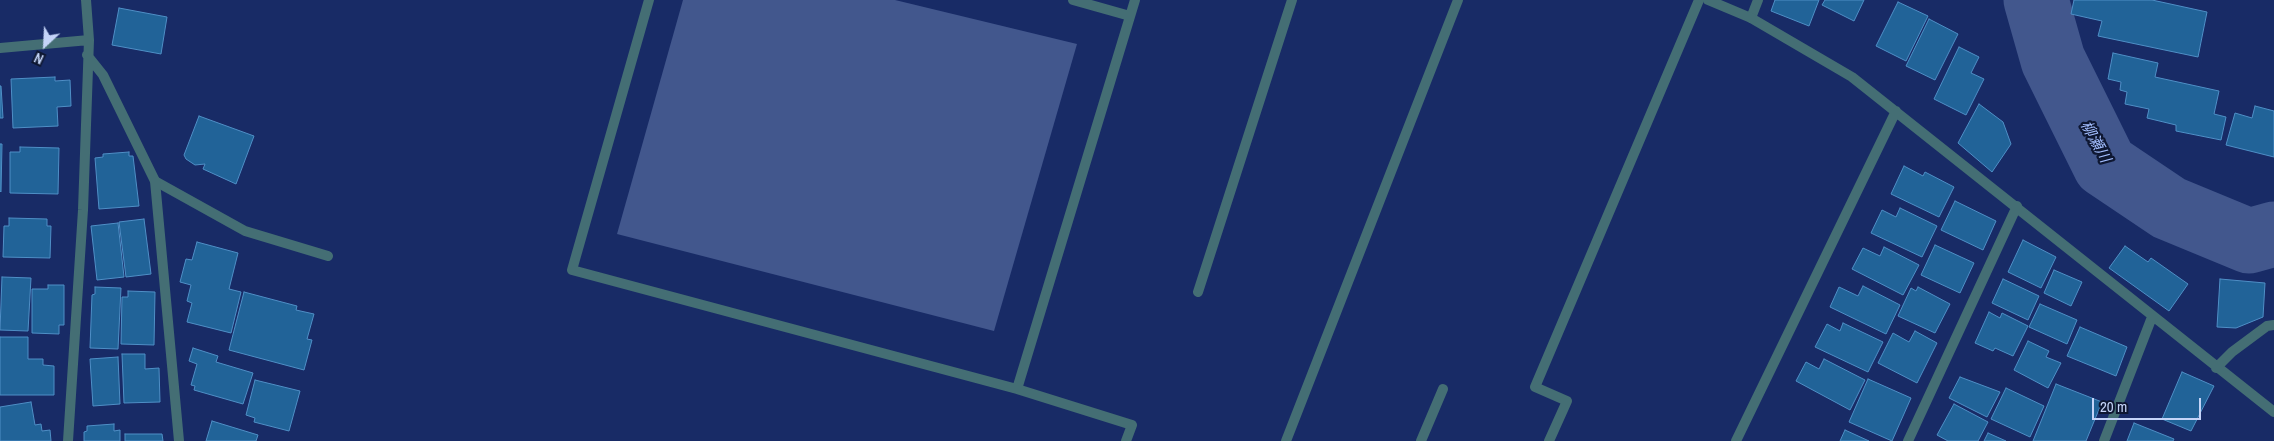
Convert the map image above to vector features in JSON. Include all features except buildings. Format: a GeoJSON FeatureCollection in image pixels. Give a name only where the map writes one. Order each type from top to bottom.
{"type":"FeatureCollection","features":[{"type":"Feature","properties":{"kind":"street"},"geometry":{"type":"LineString","coordinates":[[68,441],[84,210],[89,40],[86,0]]}},
{"type":"Feature","properties":{"kind":"street"},"geometry":{"type":"LineString","coordinates":[[649,0],[572,270],[1017,389],[1132,425],[1126,441]]}},
{"type":"Feature","properties":{"kind":"street"},"geometry":{"type":"LineString","coordinates":[[1073,0],[1130,16]]}},
{"type":"Feature","properties":{"kind":"street"},"geometry":{"type":"LineString","coordinates":[[1017,389],[1135,0]]}},
{"type":"Feature","properties":{"kind":"street"},"geometry":{"type":"LineString","coordinates":[[1198,292],[1292,0]]}},
{"type":"Feature","properties":{"kind":"street"},"geometry":{"type":"LineString","coordinates":[[1286,441],[1458,0]]}},
{"type":"Feature","properties":{"kind":"street"},"geometry":{"type":"LineString","coordinates":[[1549,441],[1567,401],[1535,387],[1699,0]]}},
{"type":"Feature","properties":{"kind":"street"},"geometry":{"type":"LineString","coordinates":[[1708,0],[1751,18],[1852,77],[2017,206],[2216,368],[2274,412]]}},
{"type":"Feature","properties":{"kind":"street"},"geometry":{"type":"LineString","coordinates":[[1751,18],[1758,0]]}},
{"type":"Feature","properties":{"kind":"street"},"geometry":{"type":"LineString","coordinates":[[0,48],[89,40]]}},
{"type":"Feature","properties":{"kind":"street"},"geometry":{"type":"LineString","coordinates":[[88,56],[103,75],[155,181],[179,441]]}},
{"type":"Feature","properties":{"kind":"street"},"geometry":{"type":"LineString","coordinates":[[1736,441],[1896,111]]}},
{"type":"Feature","properties":{"kind":"street"},"geometry":{"type":"LineString","coordinates":[[155,181],[245,231],[328,256]]}},
{"type":"Feature","properties":{"kind":"street"},"geometry":{"type":"LineString","coordinates":[[1908,441],[2017,206]]}},
{"type":"Feature","properties":{"kind":"street"},"geometry":{"type":"LineString","coordinates":[[2104,441],[2152,317]]}},
{"type":"Feature","properties":{"kind":"street"},"geometry":{"type":"LineString","coordinates":[[2216,368],[2232,352],[2267,326],[2274,325]]}},
{"type":"Feature","properties":{"kind":"street"},"geometry":{"type":"LineString","coordinates":[[1421,441],[1443,389]]}},
{"type":"Feature","properties":{"kind":"water"},"geometry":{"type":"Polygon","coordinates":[[[683,0],[895,0],[1077,44],[994,331],[617,234],[683,0]]]}},
{"type":"Feature","properties":{"kind":"waterway","name":"柳瀬川"},"geometry":{"type":"LineString","coordinates":[[2036,0],[2053,60],[2105,165],[2169,208],[2249,241],[2274,234]]}}]}
